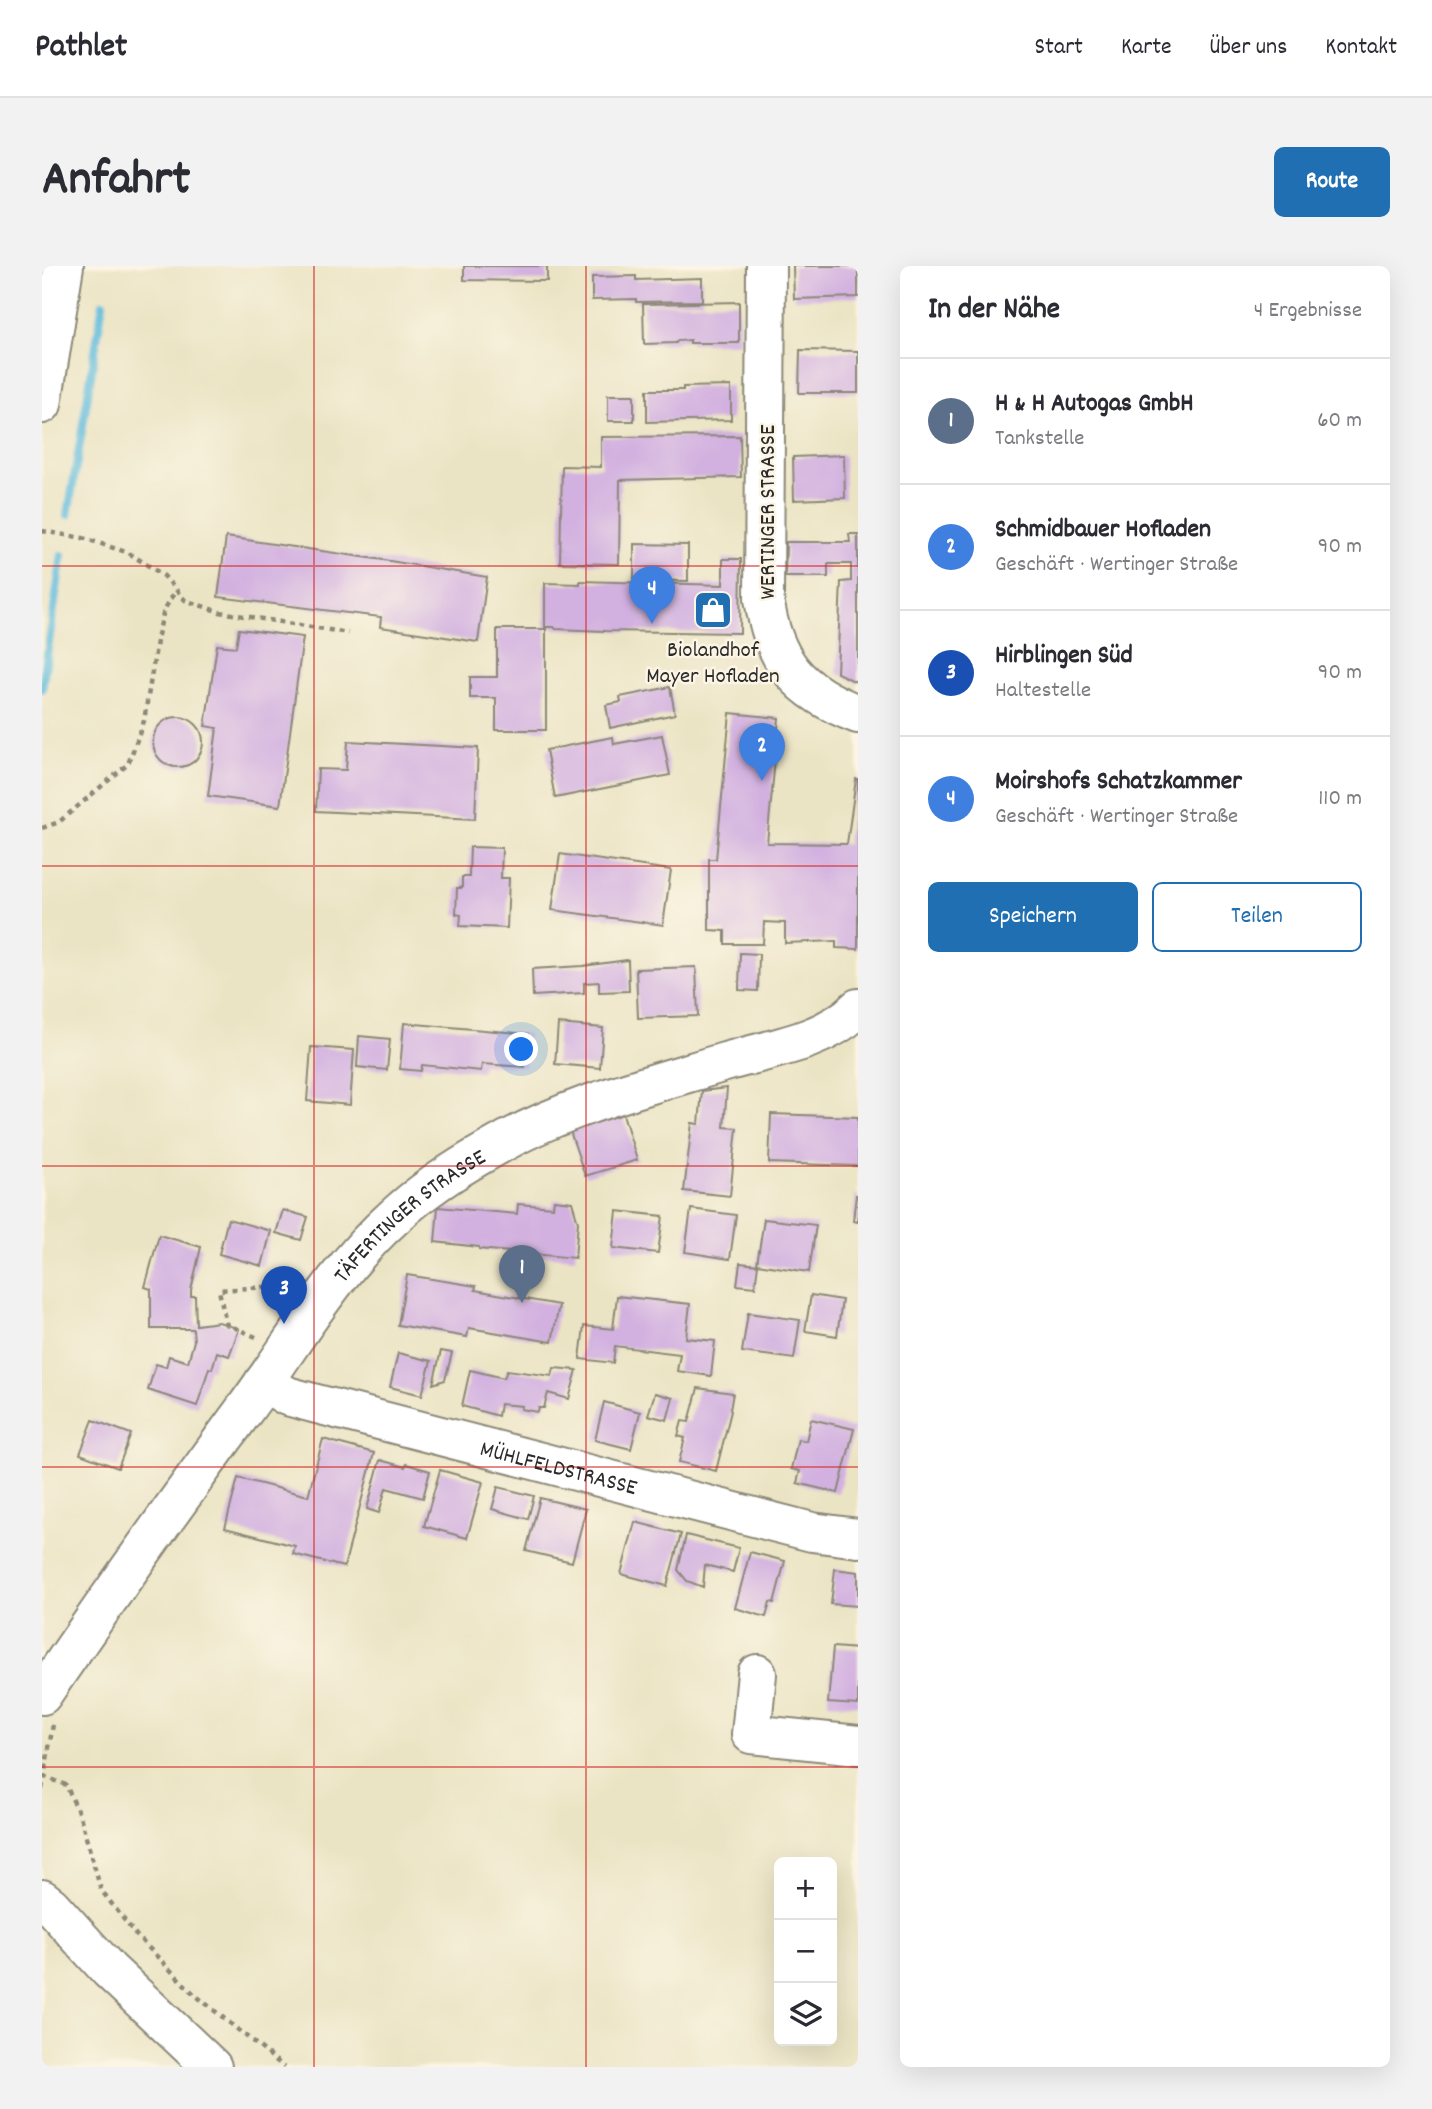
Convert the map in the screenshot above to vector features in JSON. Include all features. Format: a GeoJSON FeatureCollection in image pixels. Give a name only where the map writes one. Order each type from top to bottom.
{"type":"FeatureCollection","features":[{"type":"Feature","properties":{"kind":"street"},"geometry":{"type":"LineString","coordinates":[[42,404],[64,266]]}},
{"type":"Feature","properties":{"kind":"street","name":"WERTINGER STRASSE"},"geometry":{"type":"LineString","coordinates":[[766,266],[764,598],[768,625],[780,654],[793,674],[811,691],[831,704],[858,714]]}},
{"type":"Feature","properties":{"kind":"street","name":"TÄFERTINGER STRASSE"},"geometry":{"type":"LineString","coordinates":[[48,1709],[79,1642],[149,1539],[339,1276],[394,1216],[436,1182],[493,1147],[567,1113],[653,1084],[796,1042],[830,1028],[858,1008]]}},
{"type":"Feature","properties":{"kind":"street","name":"MÜHLFELDSTRASSE"},"geometry":{"type":"LineString","coordinates":[[264,1382],[287,1396],[428,1434],[812,1532],[858,1538]]}},
{"type":"Feature","properties":{"kind":"street"},"geometry":{"type":"LineString","coordinates":[[42,1657],[79,1642]]}},
{"type":"Feature","properties":{"kind":"street"},"geometry":{"type":"LineString","coordinates":[[757,1674],[751,1734],[858,1745]]}},
{"type":"Feature","properties":{"kind":"street"},"geometry":{"type":"LineString","coordinates":[[45,1898],[109,1970],[212,2067]]}},
{"type":"Feature","properties":{"kind":"path"},"geometry":{"type":"LineString","coordinates":[[42,531],[83,538],[129,553],[164,576],[186,600],[220,612],[348,633]]}},
{"type":"Feature","properties":{"kind":"path"},"geometry":{"type":"LineString","coordinates":[[42,828],[59,822],[128,764],[144,720],[164,610],[176,590]]}},
{"type":"Feature","properties":{"kind":"path"},"geometry":{"type":"LineString","coordinates":[[267,1287],[219,1290],[226,1324],[285,1351]]}},
{"type":"Feature","properties":{"kind":"path"},"geometry":{"type":"LineString","coordinates":[[42,1789],[48,1709]]}},
{"type":"Feature","properties":{"kind":"path"},"geometry":{"type":"LineString","coordinates":[[43,1776],[66,1785],[80,1816],[101,1890],[136,1935],[194,1994],[284,2067]]}},
{"type":"Feature","properties":{"kind":"building"},"geometry":{"type":"Polygon","coordinates":[[[464,266],[547,266],[547,281],[464,280],[464,266]]]}},
{"type":"Feature","properties":{"kind":"building"},"geometry":{"type":"Polygon","coordinates":[[[793,266],[858,266],[858,297],[794,299],[793,266]]]}},
{"type":"Feature","properties":{"kind":"building"},"geometry":{"type":"Polygon","coordinates":[[[636,276],[636,280],[702,278],[702,301],[592,300],[592,277],[636,276]]]}},
{"type":"Feature","properties":{"kind":"building"},"geometry":{"type":"Polygon","coordinates":[[[739,302],[739,343],[690,343],[690,340],[644,344],[643,304],[739,302]]]}},
{"type":"Feature","properties":{"kind":"building"},"geometry":{"type":"Polygon","coordinates":[[[800,350],[858,351],[858,393],[799,393],[800,350]]]}},
{"type":"Feature","properties":{"kind":"building"},"geometry":{"type":"Polygon","coordinates":[[[731,386],[731,420],[647,422],[647,390],[731,386]]]}},
{"type":"Feature","properties":{"kind":"building"},"geometry":{"type":"Polygon","coordinates":[[[608,395],[634,395],[634,421],[608,421],[608,395]]]}},
{"type":"Feature","properties":{"kind":"building"},"geometry":{"type":"Polygon","coordinates":[[[740,436],[741,477],[620,480],[619,564],[560,563],[562,466],[601,467],[601,437],[740,436]]]}},
{"type":"Feature","properties":{"kind":"building"},"geometry":{"type":"Polygon","coordinates":[[[844,455],[845,498],[794,500],[793,457],[844,455]]]}},
{"type":"Feature","properties":{"kind":"building"},"geometry":{"type":"Polygon","coordinates":[[[849,534],[858,534],[858,683],[837,673],[841,582],[851,581],[851,564],[828,564],[828,577],[785,577],[786,542],[850,542],[849,534]]]}},
{"type":"Feature","properties":{"kind":"building"},"geometry":{"type":"Polygon","coordinates":[[[226,537],[487,577],[478,642],[380,627],[381,617],[218,597],[226,537]]]}},
{"type":"Feature","properties":{"kind":"building"},"geometry":{"type":"Polygon","coordinates":[[[634,544],[688,545],[688,581],[634,580],[634,544]]]}},
{"type":"Feature","properties":{"kind":"building"},"geometry":{"type":"Polygon","coordinates":[[[723,559],[741,559],[740,633],[605,631],[545,627],[545,583],[580,584],[580,581],[723,585],[723,559]]]}},
{"type":"Feature","properties":{"kind":"building"},"geometry":{"type":"Polygon","coordinates":[[[239,629],[303,637],[280,806],[208,796],[217,728],[205,726],[217,645],[236,647],[239,629]]]}},
{"type":"Feature","properties":{"kind":"building"},"geometry":{"type":"Polygon","coordinates":[[[497,629],[546,629],[546,730],[496,730],[496,698],[470,698],[470,677],[497,677],[497,629]]]}},
{"type":"Feature","properties":{"kind":"building"},"geometry":{"type":"Polygon","coordinates":[[[670,687],[675,714],[610,728],[606,705],[621,702],[620,697],[670,687]]]}},
{"type":"Feature","properties":{"kind":"building"},"geometry":{"type":"Polygon","coordinates":[[[730,713],[779,718],[767,843],[847,844],[858,779],[858,949],[836,948],[836,941],[785,943],[785,923],[764,922],[763,944],[725,944],[725,931],[709,930],[709,859],[716,859],[730,713]]]}},
{"type":"Feature","properties":{"kind":"building"},"geometry":{"type":"Polygon","coordinates":[[[178,717],[196,724],[203,742],[196,760],[178,767],[160,760],[153,742],[160,724],[178,717]]]}},
{"type":"Feature","properties":{"kind":"building"},"geometry":{"type":"Polygon","coordinates":[[[662,735],[670,775],[555,798],[546,750],[613,737],[614,744],[662,735]]]}},
{"type":"Feature","properties":{"kind":"building"},"geometry":{"type":"Polygon","coordinates":[[[348,741],[478,748],[475,819],[316,811],[318,769],[346,770],[348,741]]]}},
{"type":"Feature","properties":{"kind":"building"},"geometry":{"type":"Polygon","coordinates":[[[470,847],[502,848],[501,878],[509,878],[507,928],[460,926],[461,915],[456,914],[457,888],[462,888],[462,877],[469,877],[470,847]]]}},
{"type":"Feature","properties":{"kind":"building"},"geometry":{"type":"Polygon","coordinates":[[[560,854],[671,870],[663,925],[552,910],[560,854]]]}},
{"type":"Feature","properties":{"kind":"building"},"geometry":{"type":"Polygon","coordinates":[[[740,953],[759,954],[758,991],[739,990],[740,953]]]}},
{"type":"Feature","properties":{"kind":"building"},"geometry":{"type":"Polygon","coordinates":[[[628,960],[629,991],[599,992],[599,982],[584,983],[584,993],[533,996],[532,969],[628,960]]]}},
{"type":"Feature","properties":{"kind":"building"},"geometry":{"type":"Polygon","coordinates":[[[696,967],[698,1016],[638,1018],[636,969],[696,967]]]}},
{"type":"Feature","properties":{"kind":"building"},"geometry":{"type":"Polygon","coordinates":[[[404,1023],[528,1034],[525,1067],[482,1064],[481,1071],[422,1065],[421,1071],[400,1069],[404,1023]]]}},
{"type":"Feature","properties":{"kind":"building"},"geometry":{"type":"Polygon","coordinates":[[[558,1024],[603,1028],[600,1068],[555,1064],[558,1024]]]}},
{"type":"Feature","properties":{"kind":"building"},"geometry":{"type":"Polygon","coordinates":[[[359,1036],[390,1039],[387,1070],[357,1067],[359,1036]]]}},
{"type":"Feature","properties":{"kind":"building"},"geometry":{"type":"Polygon","coordinates":[[[311,1047],[354,1050],[350,1105],[307,1101],[311,1047]]]}},
{"type":"Feature","properties":{"kind":"building"},"geometry":{"type":"Polygon","coordinates":[[[727,1088],[724,1127],[737,1128],[730,1196],[684,1191],[692,1123],[699,1124],[702,1091],[727,1088]]]}},
{"type":"Feature","properties":{"kind":"building"},"geometry":{"type":"Polygon","coordinates":[[[623,1114],[637,1160],[585,1176],[570,1131],[623,1114]]]}},
{"type":"Feature","properties":{"kind":"building"},"geometry":{"type":"Polygon","coordinates":[[[771,1114],[858,1117],[858,1166],[769,1163],[771,1114]]]}},
{"type":"Feature","properties":{"kind":"building"},"geometry":{"type":"Polygon","coordinates":[[[858,1195],[858,1222],[853,1221],[858,1195]]]}},
{"type":"Feature","properties":{"kind":"building"},"geometry":{"type":"Polygon","coordinates":[[[554,1200],[572,1202],[578,1222],[575,1258],[435,1242],[438,1207],[517,1214],[518,1204],[553,1207],[554,1200]]]}},
{"type":"Feature","properties":{"kind":"building"},"geometry":{"type":"Polygon","coordinates":[[[691,1209],[736,1215],[730,1259],[685,1252],[691,1209]]]}},
{"type":"Feature","properties":{"kind":"building"},"geometry":{"type":"Polygon","coordinates":[[[283,1210],[308,1217],[301,1240],[276,1233],[283,1210]]]}},
{"type":"Feature","properties":{"kind":"building"},"geometry":{"type":"Polygon","coordinates":[[[617,1211],[663,1216],[658,1253],[613,1248],[617,1211]]]}},
{"type":"Feature","properties":{"kind":"building"},"geometry":{"type":"Polygon","coordinates":[[[228,1219],[271,1231],[262,1266],[219,1254],[228,1219]]]}},
{"type":"Feature","properties":{"kind":"building"},"geometry":{"type":"Polygon","coordinates":[[[764,1219],[816,1225],[809,1272],[757,1264],[764,1219]]]}},
{"type":"Feature","properties":{"kind":"building"},"geometry":{"type":"Polygon","coordinates":[[[159,1235],[201,1247],[191,1290],[191,1296],[195,1296],[196,1325],[219,1322],[239,1329],[229,1356],[217,1352],[197,1406],[148,1390],[156,1364],[166,1367],[169,1356],[188,1362],[194,1341],[193,1329],[151,1329],[151,1289],[145,1287],[159,1235]]]}},
{"type":"Feature","properties":{"kind":"building"},"geometry":{"type":"Polygon","coordinates":[[[740,1263],[758,1265],[755,1287],[737,1285],[740,1263]]]}},
{"type":"Feature","properties":{"kind":"building"},"geometry":{"type":"Polygon","coordinates":[[[407,1275],[476,1286],[475,1290],[559,1305],[552,1342],[469,1328],[467,1337],[398,1325],[407,1275]]]}},
{"type":"Feature","properties":{"kind":"building"},"geometry":{"type":"Polygon","coordinates":[[[811,1295],[842,1300],[837,1336],[805,1331],[811,1295]]]}},
{"type":"Feature","properties":{"kind":"building"},"geometry":{"type":"Polygon","coordinates":[[[617,1296],[690,1304],[686,1338],[715,1341],[711,1376],[677,1371],[680,1354],[615,1346],[613,1363],[580,1359],[584,1326],[613,1329],[617,1296]]]}},
{"type":"Feature","properties":{"kind":"building"},"geometry":{"type":"Polygon","coordinates":[[[748,1313],[800,1320],[794,1359],[742,1352],[748,1313]]]}},
{"type":"Feature","properties":{"kind":"building"},"geometry":{"type":"Polygon","coordinates":[[[441,1351],[452,1353],[445,1380],[433,1384],[441,1351]]]}},
{"type":"Feature","properties":{"kind":"building"},"geometry":{"type":"Polygon","coordinates":[[[398,1353],[431,1361],[422,1395],[390,1387],[398,1353]]]}},
{"type":"Feature","properties":{"kind":"building"},"geometry":{"type":"Polygon","coordinates":[[[554,1368],[577,1370],[569,1399],[548,1393],[544,1408],[539,1408],[538,1412],[521,1409],[522,1406],[500,1404],[498,1416],[462,1406],[470,1370],[504,1378],[507,1370],[552,1376],[554,1368]]]}},
{"type":"Feature","properties":{"kind":"building"},"geometry":{"type":"Polygon","coordinates":[[[698,1388],[733,1393],[716,1471],[679,1462],[685,1438],[678,1436],[682,1421],[689,1422],[698,1388]]]}},
{"type":"Feature","properties":{"kind":"building"},"geometry":{"type":"Polygon","coordinates":[[[655,1393],[673,1398],[667,1420],[648,1415],[655,1393]]]}},
{"type":"Feature","properties":{"kind":"building"},"geometry":{"type":"Polygon","coordinates":[[[604,1402],[640,1412],[631,1449],[595,1440],[604,1402]]]}},
{"type":"Feature","properties":{"kind":"building"},"geometry":{"type":"Polygon","coordinates":[[[811,1419],[854,1429],[838,1493],[797,1483],[800,1471],[791,1469],[798,1439],[806,1441],[811,1419]]]}},
{"type":"Feature","properties":{"kind":"building"},"geometry":{"type":"Polygon","coordinates":[[[93,1420],[131,1434],[118,1468],[80,1454],[93,1420]]]}},
{"type":"Feature","properties":{"kind":"building"},"geometry":{"type":"Polygon","coordinates":[[[323,1439],[374,1453],[344,1567],[293,1554],[295,1546],[225,1528],[238,1478],[308,1496],[323,1439]]]}},
{"type":"Feature","properties":{"kind":"building"},"geometry":{"type":"Polygon","coordinates":[[[380,1460],[430,1471],[423,1498],[386,1488],[379,1513],[367,1509],[380,1460]]]}},
{"type":"Feature","properties":{"kind":"building"},"geometry":{"type":"Polygon","coordinates":[[[440,1470],[483,1482],[467,1538],[424,1526],[440,1470]]]}},
{"type":"Feature","properties":{"kind":"building"},"geometry":{"type":"Polygon","coordinates":[[[498,1487],[534,1496],[528,1519],[492,1509],[498,1487]]]}},
{"type":"Feature","properties":{"kind":"building"},"geometry":{"type":"Polygon","coordinates":[[[540,1498],[586,1509],[572,1562],[526,1551],[540,1498]]]}},
{"type":"Feature","properties":{"kind":"building"},"geometry":{"type":"Polygon","coordinates":[[[635,1522],[681,1534],[667,1586],[621,1574],[635,1522]]]}},
{"type":"Feature","properties":{"kind":"building"},"geometry":{"type":"Polygon","coordinates":[[[686,1535],[739,1548],[733,1572],[705,1565],[703,1587],[687,1581],[678,1570],[686,1535]]]}},
{"type":"Feature","properties":{"kind":"building"},"geometry":{"type":"Polygon","coordinates":[[[750,1552],[785,1561],[774,1603],[770,1602],[766,1617],[735,1608],[750,1552]]]}},
{"type":"Feature","properties":{"kind":"building"},"geometry":{"type":"Polygon","coordinates":[[[835,1569],[858,1572],[858,1606],[831,1604],[835,1569]]]}},
{"type":"Feature","properties":{"kind":"building"},"geometry":{"type":"Polygon","coordinates":[[[833,1647],[858,1649],[858,1705],[828,1703],[833,1647]]]}},
{"type":"Feature","properties":{"kind":"waterway"},"geometry":{"type":"LineString","coordinates":[[68,515],[103,303]]}},
{"type":"Feature","properties":{"kind":"waterway"},"geometry":{"type":"LineString","coordinates":[[42,689],[62,555]]}},
{"type":"Feature","properties":{"kind":"place","name":"Biolandhof Mayer Hofladen"},"geometry":{"type":"Point","coordinates":[713,610]}},
{"type":"Feature","properties":{"kind":"place","name":"Moirshofs Schatzkammer"},"geometry":{"type":"Point","coordinates":[652,624]}},
{"type":"Feature","properties":{"kind":"place","name":"Schmidbauer Hofladen"},"geometry":{"type":"Point","coordinates":[762,781]}},
{"type":"Feature","properties":{"kind":"place","name":"H & H Autogas GmbH"},"geometry":{"type":"Point","coordinates":[522,1303]}},
{"type":"Feature","properties":{"kind":"place","name":"Hirblingen Süd"},"geometry":{"type":"Point","coordinates":[284,1324]}}]}
